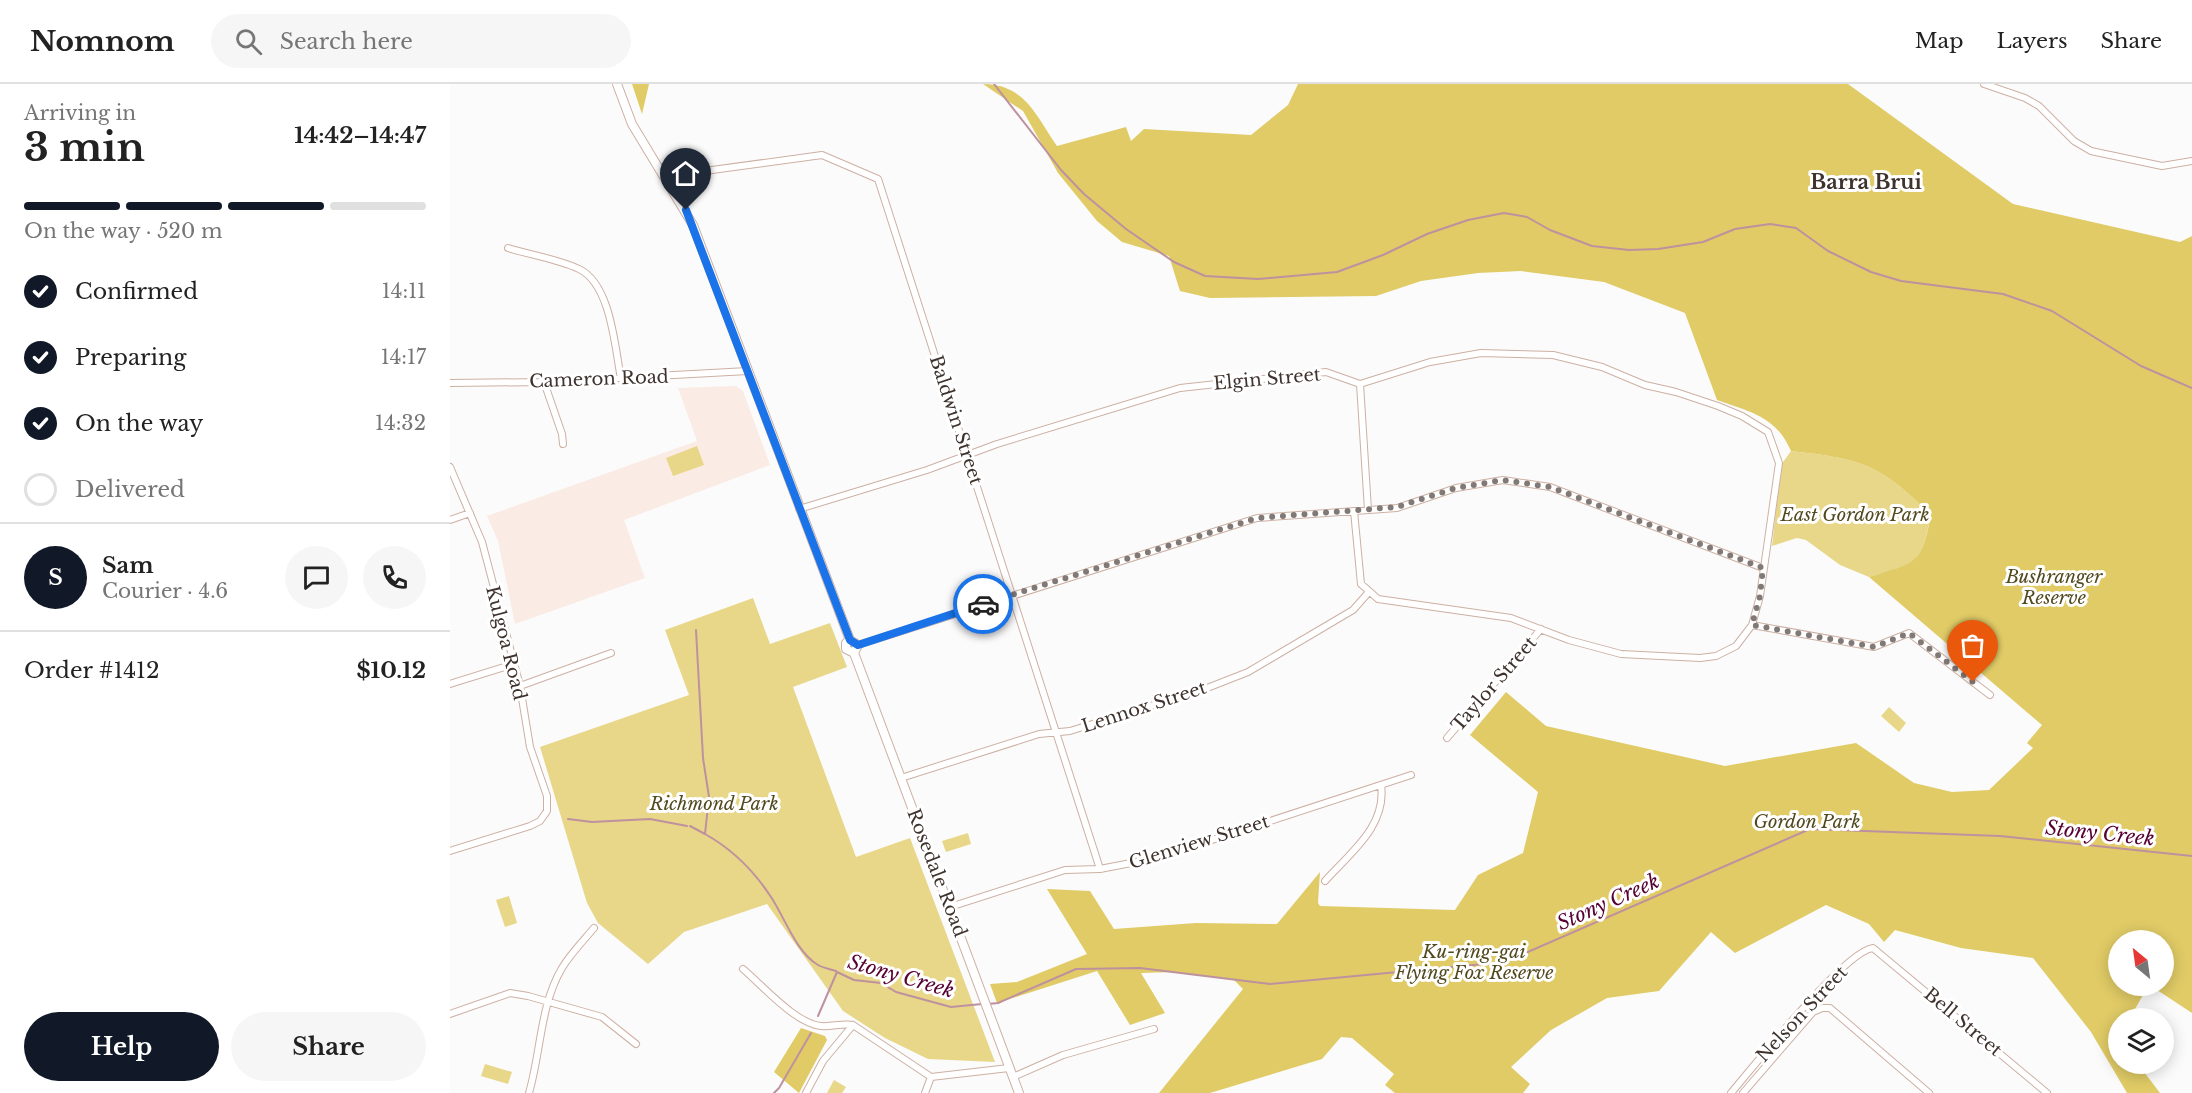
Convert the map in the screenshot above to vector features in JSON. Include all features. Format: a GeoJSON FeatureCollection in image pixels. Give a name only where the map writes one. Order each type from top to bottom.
{"type":"FeatureCollection","features":[{"type":"Feature","properties":{"kind":"street","name":"Rosedale Road"},"geometry":{"type":"LineString","coordinates":[[616,84],[632,124],[693,225],[799,509],[854,646],[1019,1093]]}},
{"type":"Feature","properties":{"kind":"street"},"geometry":{"type":"LineString","coordinates":[[1984,84],[2025,98],[2039,106],[2074,141],[2091,152],[2162,166],[2192,161]]}},
{"type":"Feature","properties":{"kind":"street","name":"Baldwin Street"},"geometry":{"type":"LineString","coordinates":[[668,181],[690,173],[822,155],[878,179],[1100,869]]}},
{"type":"Feature","properties":{"kind":"street"},"geometry":{"type":"LineString","coordinates":[[508,248],[579,269],[593,280],[606,305],[621,378]]}},
{"type":"Feature","properties":{"kind":"street"},"geometry":{"type":"LineString","coordinates":[[1354,511],[1361,584],[1368,593],[1378,599],[1511,618],[1569,640],[1621,654],[1700,658],[1716,656],[1736,646],[1752,625],[1760,596],[1779,463],[1768,432],[1742,416],[1718,406],[1676,392],[1645,385],[1602,367],[1553,355],[1481,353],[1430,362],[1359,384],[1368,510]]}},
{"type":"Feature","properties":{"kind":"street","name":"Cameron Road"},"geometry":{"type":"LineString","coordinates":[[450,383],[544,382],[748,371]]}},
{"type":"Feature","properties":{"kind":"street","name":"Elgin Street"},"geometry":{"type":"LineString","coordinates":[[799,509],[927,471],[967,455],[1180,388],[1326,372],[1359,384]]}},
{"type":"Feature","properties":{"kind":"street"},"geometry":{"type":"LineString","coordinates":[[544,382],[562,434],[563,444]]}},
{"type":"Feature","properties":{"kind":"street","name":"Kulgoa Road"},"geometry":{"type":"LineString","coordinates":[[450,467],[482,542],[520,686],[530,747],[547,796],[548,811],[540,821],[450,851]]}},
{"type":"Feature","properties":{"kind":"street"},"geometry":{"type":"LineString","coordinates":[[854,646],[1257,518],[1397,507],[1456,488],[1503,480],[1550,487],[1763,568]]}},
{"type":"Feature","properties":{"kind":"street"},"geometry":{"type":"LineString","coordinates":[[450,520],[470,513]]}},
{"type":"Feature","properties":{"kind":"street","name":"Lennox Street"},"geometry":{"type":"LineString","coordinates":[[901,778],[1039,734],[1070,731],[1202,690],[1248,672],[1353,610],[1368,593]]}},
{"type":"Feature","properties":{"kind":"street"},"geometry":{"type":"LineString","coordinates":[[1752,625],[1874,647],[1909,633],[1990,695]]}},
{"type":"Feature","properties":{"kind":"street","name":"Taylor Street"},"geometry":{"type":"LineString","coordinates":[[1448,738],[1541,629]]}},
{"type":"Feature","properties":{"kind":"street"},"geometry":{"type":"LineString","coordinates":[[520,686],[611,653]]}},
{"type":"Feature","properties":{"kind":"street"},"geometry":{"type":"LineString","coordinates":[[450,684],[514,664]]}},
{"type":"Feature","properties":{"kind":"street","name":"Glenview Street"},"geometry":{"type":"LineString","coordinates":[[950,908],[1065,870],[1100,869],[1157,858],[1411,775]]}},
{"type":"Feature","properties":{"kind":"street"},"geometry":{"type":"LineString","coordinates":[[1325,881],[1375,826],[1384,801],[1381,785]]}},
{"type":"Feature","properties":{"kind":"street"},"geometry":{"type":"LineString","coordinates":[[529,1093],[537,1065],[547,1003],[563,966],[594,928]]}},
{"type":"Feature","properties":{"kind":"street","name":"Nelson Street"},"geometry":{"type":"LineString","coordinates":[[1731,1093],[1813,998],[1836,975],[1860,952],[1873,948],[1879,950]]}},
{"type":"Feature","properties":{"kind":"street","name":"Bell Street"},"geometry":{"type":"LineString","coordinates":[[1879,950],[2047,1093]]}},
{"type":"Feature","properties":{"kind":"street"},"geometry":{"type":"LineString","coordinates":[[743,969],[804,1022],[822,1027],[843,1023],[853,1025],[931,1077],[1009,1068]]}},
{"type":"Feature","properties":{"kind":"street"},"geometry":{"type":"LineString","coordinates":[[450,1014],[510,993],[602,1017],[636,1044]]}},
{"type":"Feature","properties":{"kind":"street","name":"Nelson Street"},"geometry":{"type":"LineString","coordinates":[[1743,1093],[1814,1012],[1822,1008],[1830,1008],[1929,1093]]}},
{"type":"Feature","properties":{"kind":"street"},"geometry":{"type":"LineString","coordinates":[[806,1093],[823,1061],[853,1025]]}},
{"type":"Feature","properties":{"kind":"street"},"geometry":{"type":"LineString","coordinates":[[1013,1077],[1063,1055],[1154,1029]]}},
{"type":"Feature","properties":{"kind":"street"},"geometry":{"type":"LineString","coordinates":[[925,1093],[931,1077]]}},
{"type":"Feature","properties":{"kind":"shaded area"},"geometry":{"type":"Polygon","coordinates":[[[736,386],[743,391],[770,465],[624,520],[645,578],[515,624],[498,541],[487,516],[697,441],[678,388],[736,386]]]}},
{"type":"Feature","properties":{"kind":"green space"},"geometry":{"type":"Polygon","coordinates":[[[632,84],[649,84],[642,114],[632,84]]]}},
{"type":"Feature","properties":{"kind":"green space"},"geometry":{"type":"Polygon","coordinates":[[[983,84],[1009,89],[1019,96],[1035,113],[1057,146],[1126,127],[1131,141],[1144,129],[1251,135],[1288,105],[1298,84],[1848,84],[2013,204],[2180,242],[2192,236],[2192,1013],[2166,996],[2174,996],[2174,930],[2108,930],[2108,996],[2142,996],[2136,1008],[2108,1008],[2108,1061],[2091,1032],[2033,958],[1961,948],[1895,930],[1884,942],[1869,924],[1826,905],[1735,953],[1711,932],[1659,991],[1607,998],[1551,1030],[1511,1067],[1530,1084],[1523,1093],[1395,1093],[1385,1085],[1394,1074],[1352,1038],[1341,1037],[1322,1059],[1210,1093],[1159,1093],[1243,989],[1233,979],[1173,972],[1141,973],[1165,1013],[1130,1025],[1097,971],[997,1003],[990,984],[1017,982],[1087,954],[1047,889],[1090,891],[1114,929],[1196,923],[1277,924],[1320,872],[1318,903],[1320,906],[1455,910],[1478,875],[1523,853],[1538,792],[1470,735],[1506,692],[1546,726],[1725,766],[1856,743],[1914,783],[1952,792],[1989,790],[2033,748],[2027,743],[2042,725],[1869,577],[1914,560],[1924,544],[1931,515],[1883,474],[1853,461],[1791,451],[1785,439],[1770,423],[1751,412],[1717,400],[1685,313],[1604,282],[1521,271],[1478,273],[1421,281],[1376,296],[1210,298],[1180,291],[1169,256],[1122,242],[1097,221],[1058,173],[1023,111],[983,84]]]}},
{"type":"Feature","properties":{"kind":"green space"},"geometry":{"type":"Polygon","coordinates":[[[697,446],[704,465],[673,476],[666,458],[697,446]]]}},
{"type":"Feature","properties":{"kind":"green space","name":"East Gordon Park"},"geometry":{"type":"Polygon","coordinates":[[[1791,451],[1853,461],[1883,474],[1913,498],[1931,515],[1923,545],[1914,560],[1907,565],[1869,577],[1840,565],[1806,540],[1797,538],[1772,546],[1781,465],[1791,451]]]}},
{"type":"Feature","properties":{"kind":"green space","name":"Richmond Park"},"geometry":{"type":"Polygon","coordinates":[[[753,598],[770,644],[830,623],[847,667],[793,687],[856,857],[910,838],[995,1062],[928,1059],[885,1038],[843,1011],[767,904],[684,932],[648,964],[598,923],[587,903],[540,747],[689,695],[665,630],[753,598]]]}},
{"type":"Feature","properties":{"kind":"green space"},"geometry":{"type":"Polygon","coordinates":[[[1889,707],[1906,723],[1899,732],[1881,716],[1889,707]]]}},
{"type":"Feature","properties":{"kind":"green space"},"geometry":{"type":"Polygon","coordinates":[[[968,833],[971,844],[946,852],[942,841],[968,833]]]}},
{"type":"Feature","properties":{"kind":"green space"},"geometry":{"type":"Polygon","coordinates":[[[509,896],[517,923],[505,927],[496,900],[509,896]]]}},
{"type":"Feature","properties":{"kind":"green space"},"geometry":{"type":"Polygon","coordinates":[[[801,1028],[825,1036],[827,1040],[799,1093],[774,1072],[801,1028]]]}},
{"type":"Feature","properties":{"kind":"green space"},"geometry":{"type":"Polygon","coordinates":[[[485,1064],[512,1072],[508,1084],[481,1076],[485,1064]]]}},
{"type":"Feature","properties":{"kind":"green space"},"geometry":{"type":"Polygon","coordinates":[[[2116,1074],[2146,1074],[2160,1093],[2127,1093],[2116,1074]]]}},
{"type":"Feature","properties":{"kind":"green space"},"geometry":{"type":"Polygon","coordinates":[[[834,1080],[846,1087],[842,1093],[827,1093],[834,1080]]]}},
{"type":"Feature","properties":{"kind":"waterway"},"geometry":{"type":"LineString","coordinates":[[994,84],[1061,170],[1084,194],[1126,229],[1174,262],[1205,276],[1258,279],[1337,272],[1383,255],[1427,234],[1468,220],[1504,213],[1527,217],[1550,230],[1592,246],[1629,250],[1658,249],[1703,242],[1735,229],[1770,224],[1796,228],[1828,251],[1871,272],[1901,281],[2003,294],[2052,311],[2141,366],[2192,388]]}},
{"type":"Feature","properties":{"kind":"waterway"},"geometry":{"type":"LineString","coordinates":[[696,630],[703,758],[709,797],[705,834],[742,861],[757,878],[771,897],[803,952],[820,966],[836,971]]}},
{"type":"Feature","properties":{"kind":"waterway"},"geometry":{"type":"LineString","coordinates":[[568,819],[592,822],[650,819],[687,826]]}},
{"type":"Feature","properties":{"kind":"waterway"},"geometry":{"type":"LineString","coordinates":[[690,826],[705,834]]}},
{"type":"Feature","properties":{"kind":"waterway","name":"Stony Creek"},"geometry":{"type":"LineString","coordinates":[[988,1004],[998,1003],[1076,969],[1140,968],[1270,984],[1505,962],[1810,829],[2000,836],[2192,856]]}},
{"type":"Feature","properties":{"kind":"waterway","name":"Stony Creek"},"geometry":{"type":"LineString","coordinates":[[818,1016],[837,972],[854,980],[881,983],[896,992],[951,1007],[982,1004]]}},
{"type":"Feature","properties":{"kind":"waterway","name":"Stony Creek"},"geometry":{"type":"LineString","coordinates":[[774,1093],[811,1033]]}},
{"type":"Feature","properties":{"kind":"way so far"},"geometry":{"type":"LineString","coordinates":[[983,604],[1257,518],[1397,507],[1456,488],[1503,480],[1550,487],[1763,568],[1760,596],[1752,625],[1874,647],[1909,633],[1973,682]]}},
{"type":"Feature","properties":{"kind":"district","name":"Barra Brui"},"geometry":{"type":"Point","coordinates":[1866,182]}},
{"type":"Feature","properties":{"kind":"route"},"geometry":{"type":"LineString","coordinates":[[686,210],[850,640],[856,641],[858,645],[983,604]]}},
{"type":"Feature","properties":{"kind":"park label","name":"Bushranger Reserve"},"geometry":{"type":"Point","coordinates":[2054,587]}},
{"type":"Feature","properties":{"kind":"park label","name":"Gordon Park"},"geometry":{"type":"Point","coordinates":[1807,822]}},
{"type":"Feature","properties":{"kind":"park label","name":"Ku-ring-gai Flying Fox Reserve"},"geometry":{"type":"Point","coordinates":[1474,962]}}]}
